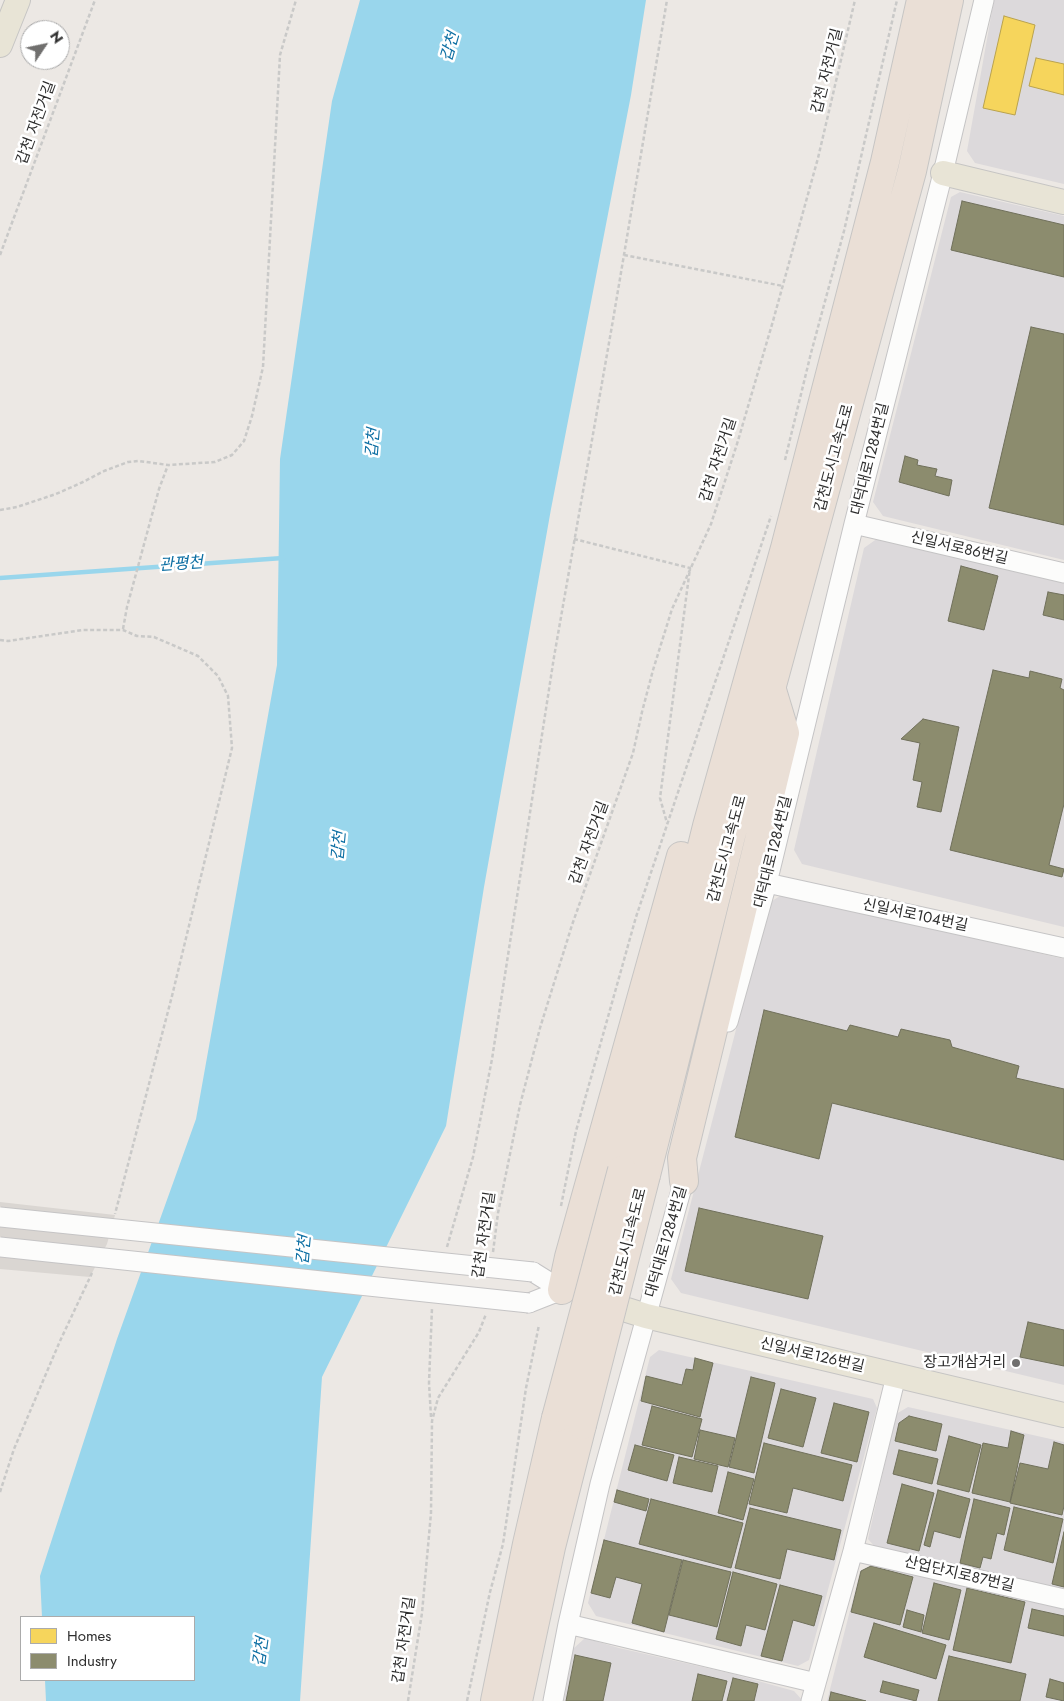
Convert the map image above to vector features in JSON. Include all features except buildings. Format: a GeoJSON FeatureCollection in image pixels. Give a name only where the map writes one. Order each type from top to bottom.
{"type":"FeatureCollection","features":[{"type":"Feature","properties":{"kind":"highway","name":"갑천도시고속도로"},"geometry":{"type":"LineString","coordinates":[[518,1701],[551,1547],[582,1425],[707,826],[785,548],[885,162],[921,0]]}},
{"type":"Feature","properties":{"kind":"highway","name":"갑천도시고속도로"},"geometry":{"type":"LineString","coordinates":[[495,1701],[527,1544],[556,1418],[634,1172],[772,690],[912,171],[949,0]]}},
{"type":"Feature","properties":{"kind":"highway"},"geometry":{"type":"LineString","coordinates":[[684,1181],[682,1158],[785,733],[772,690]]}},
{"type":"Feature","properties":{"kind":"highway"},"geometry":{"type":"LineString","coordinates":[[562,1290],[569,1257],[698,795],[741,704]]}},
{"type":"Feature","properties":{"kind":"main road"},"geometry":{"type":"LineString","coordinates":[[0,45],[18,0]]}},
{"type":"Feature","properties":{"kind":"main road"},"geometry":{"type":"LineString","coordinates":[[943,173],[1064,202]]}},
{"type":"Feature","properties":{"kind":"main road","name":"신일서로126번길"},"geometry":{"type":"LineString","coordinates":[[562,1290],[646,1316],[1064,1415]]}},
{"type":"Feature","properties":{"kind":"street","name":"대덕대로1284번길"},"geometry":{"type":"LineString","coordinates":[[553,1701],[568,1624],[600,1484],[767,884],[984,0]]}},
{"type":"Feature","properties":{"kind":"street","name":"신일서로86번길"},"geometry":{"type":"LineString","coordinates":[[854,524],[1064,574]]}},
{"type":"Feature","properties":{"kind":"street","name":"신일서로104번길"},"geometry":{"type":"LineString","coordinates":[[767,884],[1064,948]]}},
{"type":"Feature","properties":{"kind":"street"},"geometry":{"type":"LineString","coordinates":[[0,1218],[533,1272],[562,1290]]}},
{"type":"Feature","properties":{"kind":"street"},"geometry":{"type":"LineString","coordinates":[[0,1247],[529,1304],[562,1290]]}},
{"type":"Feature","properties":{"kind":"street"},"geometry":{"type":"LineString","coordinates":[[568,1624],[813,1692],[853,1551],[896,1376]]}},
{"type":"Feature","properties":{"kind":"street","name":"산업단지로87번길"},"geometry":{"type":"LineString","coordinates":[[853,1551],[1064,1599]]}},
{"type":"Feature","properties":{"kind":"path","name":"갑천 자전거길"},"geometry":{"type":"LineString","coordinates":[[0,255],[95,0]]}},
{"type":"Feature","properties":{"kind":"path"},"geometry":{"type":"LineString","coordinates":[[0,510],[17,507],[56,494],[104,471],[128,462],[139,461],[168,465],[214,462],[232,454],[244,441],[252,416],[263,367],[280,55],[296,0]]}},
{"type":"Feature","properties":{"kind":"path"},"geometry":{"type":"LineString","coordinates":[[445,1255],[473,1157],[492,1059],[574,539],[667,0]]}},
{"type":"Feature","properties":{"kind":"path","name":"갑천 자전거길"},"geometry":{"type":"LineString","coordinates":[[493,1258],[498,1213],[520,1105],[540,1028],[572,925],[633,753],[646,695],[672,609],[711,524],[734,453],[818,158],[855,0]]}},
{"type":"Feature","properties":{"kind":"path"},"geometry":{"type":"LineString","coordinates":[[784,467],[811,353],[844,231],[897,0]]}},
{"type":"Feature","properties":{"kind":"path"},"geometry":{"type":"LineString","coordinates":[[624,255],[783,286]]}},
{"type":"Feature","properties":{"kind":"path"},"geometry":{"type":"LineString","coordinates":[[123,630],[126,607],[159,489],[168,465]]}},
{"type":"Feature","properties":{"kind":"path"},"geometry":{"type":"LineString","coordinates":[[560,1211],[572,1147],[636,917],[772,514]]}},
{"type":"Feature","properties":{"kind":"path"},"geometry":{"type":"LineString","coordinates":[[574,539],[690,568],[660,798],[667,823]]}},
{"type":"Feature","properties":{"kind":"path"},"geometry":{"type":"LineString","coordinates":[[0,640],[8,641],[83,630],[123,630],[138,636],[154,637],[198,656],[218,676],[228,696],[232,748],[172,996],[115,1215]]}},
{"type":"Feature","properties":{"kind":"path"},"geometry":{"type":"LineString","coordinates":[[0,1492],[14,1449],[60,1341],[94,1269]]}},
{"type":"Feature","properties":{"kind":"path"},"geometry":{"type":"LineString","coordinates":[[432,1421],[429,1383],[434,1300]]}},
{"type":"Feature","properties":{"kind":"path","name":"갑천 자전거길"},"geometry":{"type":"LineString","coordinates":[[408,1701],[422,1613],[431,1513],[432,1421],[438,1398],[479,1332],[486,1313]]}},
{"type":"Feature","properties":{"kind":"path"},"geometry":{"type":"LineString","coordinates":[[467,1701],[490,1592],[503,1544],[526,1388],[539,1325]]}},
{"type":"Feature","properties":{"kind":"shaded area"},"geometry":{"type":"Polygon","coordinates":[[[994,0],[1064,0],[1064,184],[975,163],[967,151],[994,0]]]}},
{"type":"Feature","properties":{"kind":"shaded area"},"geometry":{"type":"Polygon","coordinates":[[[960,192],[1064,216],[1064,560],[883,516],[873,502],[951,197],[960,192]]]}},
{"type":"Feature","properties":{"kind":"shaded area"},"geometry":{"type":"Polygon","coordinates":[[[878,538],[1064,582],[1064,927],[802,864],[794,850],[864,548],[878,538]]]}},
{"type":"Feature","properties":{"kind":"shaded area"},"geometry":{"type":"Polygon","coordinates":[[[783,894],[1064,959],[1064,1385],[681,1293],[671,1279],[769,903],[783,894]]]}},
{"type":"Feature","properties":{"kind":"shaded area"},"geometry":{"type":"Polygon","coordinates":[[[0,1202],[115,1215],[107,1244],[90,1277],[0,1269],[0,1202]]]}},
{"type":"Feature","properties":{"kind":"shaded area"},"geometry":{"type":"Polygon","coordinates":[[[659,1350],[873,1399],[877,1408],[809,1660],[798,1666],[596,1616],[588,1603],[650,1357],[659,1350]]]}},
{"type":"Feature","properties":{"kind":"shaded area"},"geometry":{"type":"Polygon","coordinates":[[[908,1407],[1064,1442],[1064,1589],[875,1547],[868,1539],[896,1414],[908,1407]]]}},
{"type":"Feature","properties":{"kind":"shaded area"},"geometry":{"type":"Polygon","coordinates":[[[872,1565],[1064,1609],[1064,1701],[827,1701],[860,1571],[872,1565]]]}},
{"type":"Feature","properties":{"kind":"shaded area"},"geometry":{"type":"Polygon","coordinates":[[[585,1638],[794,1691],[803,1701],[564,1701],[573,1649],[585,1638]]]}},
{"type":"Feature","properties":{"kind":"water","name":"갑천"},"geometry":{"type":"Polygon","coordinates":[[[360,0],[646,0],[631,95],[551,509],[484,887],[446,1126],[322,1377],[300,1701],[46,1701],[45,1681],[195,1681],[195,1616],[42,1616],[40,1576],[117,1339],[196,1119],[277,665],[280,459],[332,101],[360,0]]]}},
{"type":"Feature","properties":{"kind":"waterway","name":"관평천"},"geometry":{"type":"LineString","coordinates":[[0,578],[283,558]]}},
{"type":"Feature","properties":{"kind":"place","name":"장고개삼거리"},"geometry":{"type":"Point","coordinates":[1016,1363]}}]}
